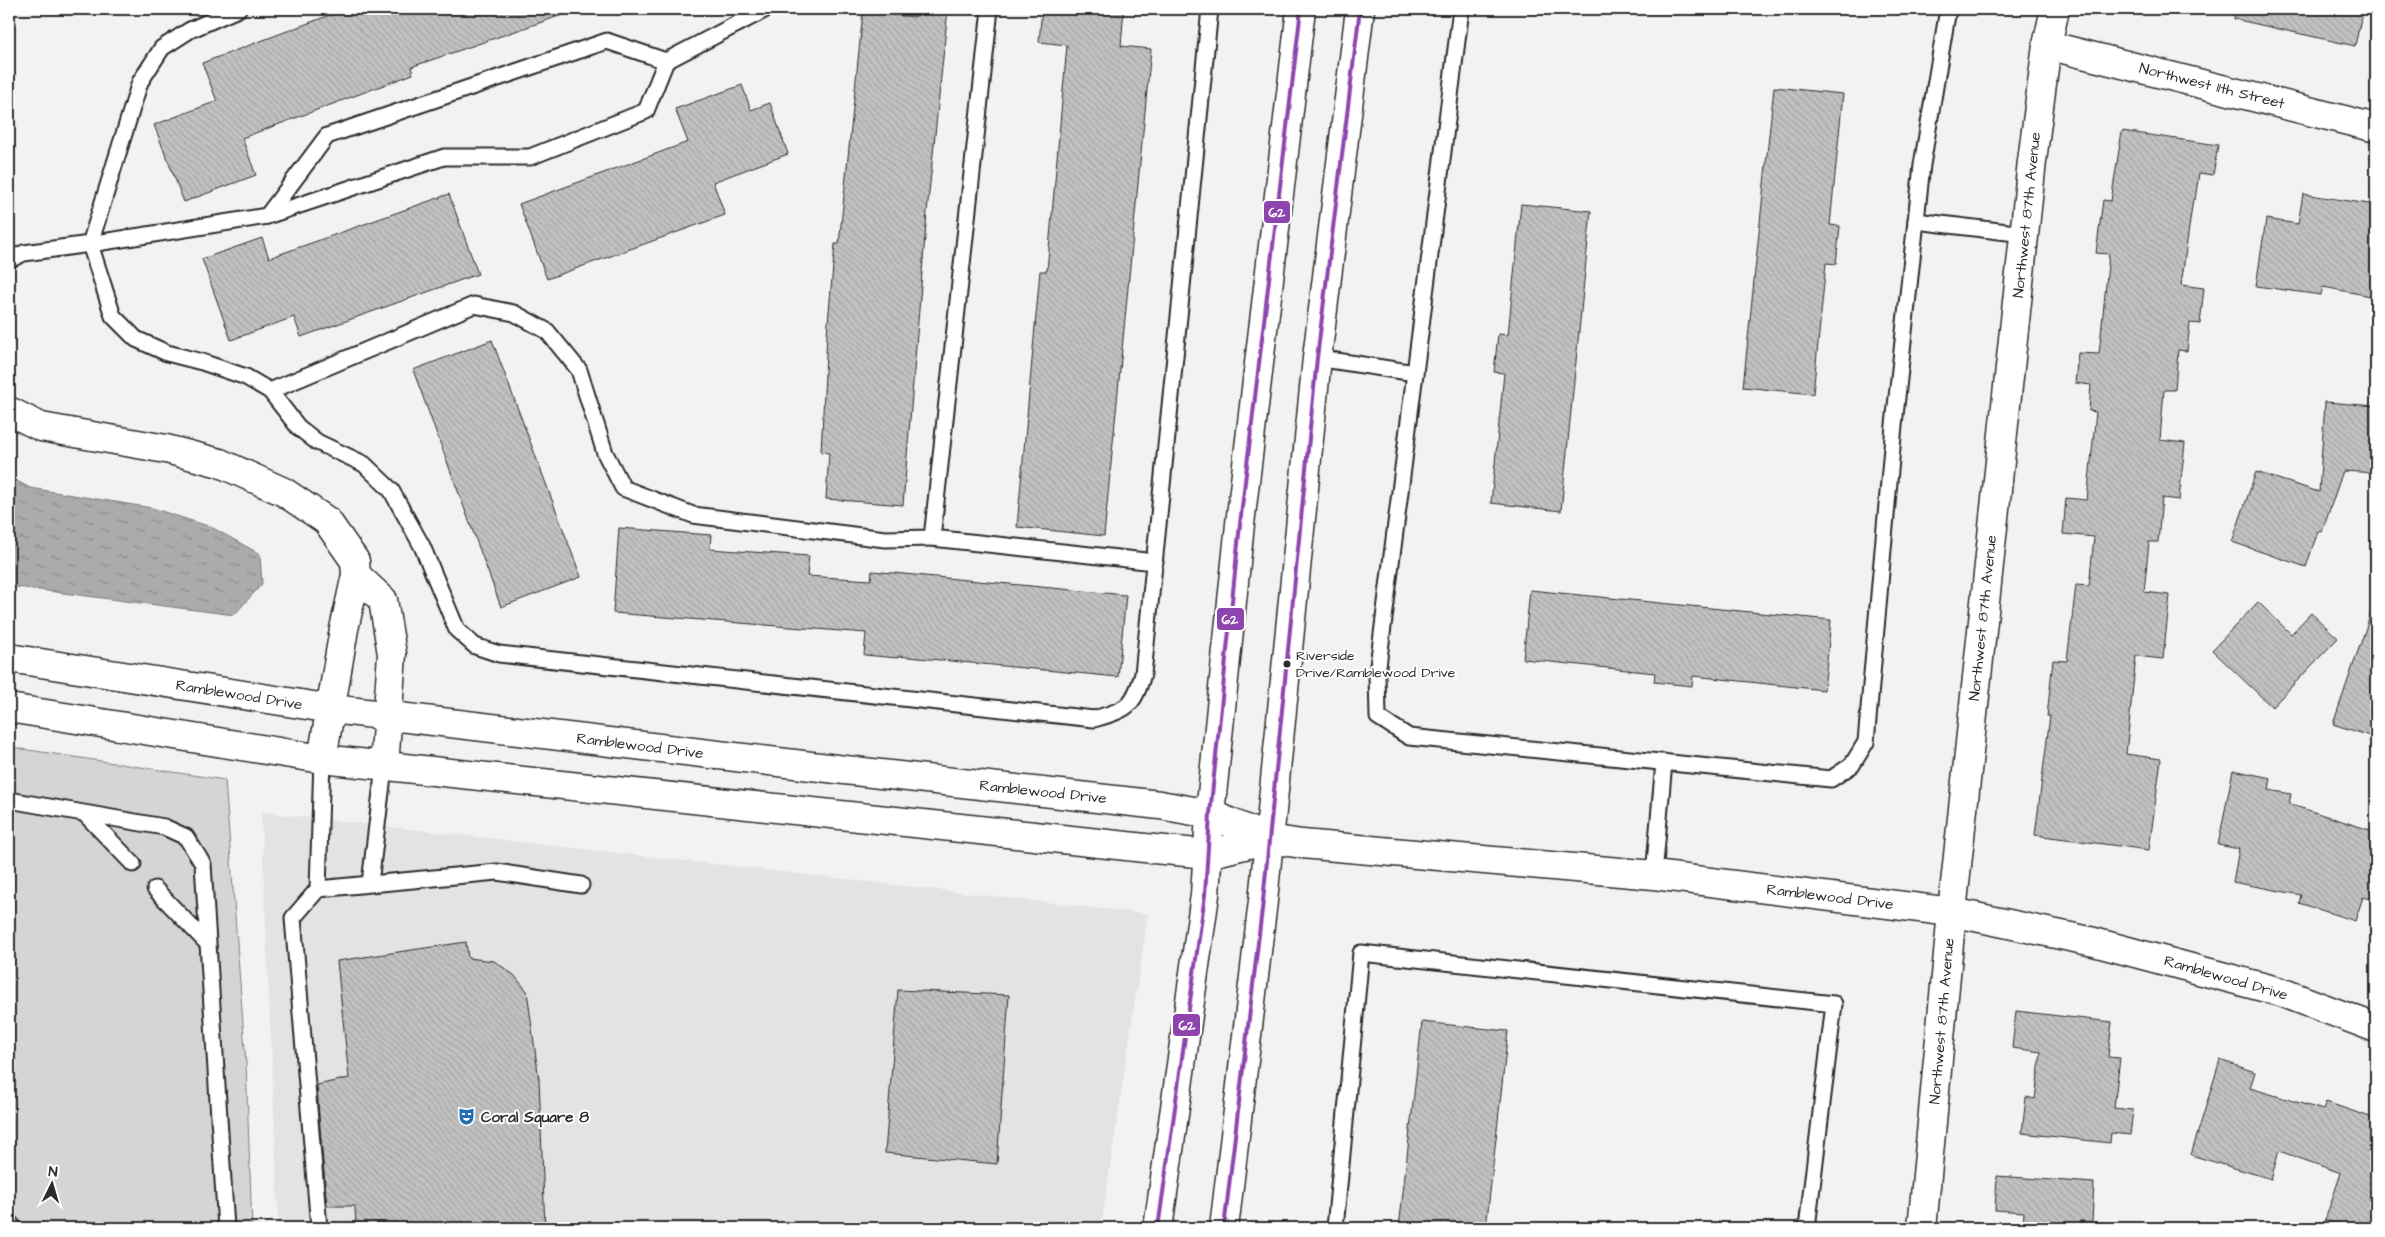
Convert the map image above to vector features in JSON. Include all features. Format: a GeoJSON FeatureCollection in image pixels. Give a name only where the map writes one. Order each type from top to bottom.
{"type":"FeatureCollection","features":[{"type":"Feature","properties":{"kind":"street"},"geometry":{"type":"LineString","coordinates":[[1158,1228],[1205,896],[1210,814],[1240,524],[1301,9]]}},
{"type":"Feature","properties":{"kind":"street"},"geometry":{"type":"LineString","coordinates":[[1224,1228],[1269,839],[1317,358],[1360,9]]}},
{"type":"Feature","properties":{"kind":"street","name":"Northwest 87th Avenue"},"geometry":{"type":"LineString","coordinates":[[1922,1228],[1952,912],[2024,234],[2047,45],[2054,9]]}},
{"type":"Feature","properties":{"kind":"street","name":"Northwest 11th Street"},"geometry":{"type":"LineString","coordinates":[[2047,45],[2376,128]]}},
{"type":"Feature","properties":{"kind":"street"},"geometry":{"type":"LineString","coordinates":[[9,411],[41,427],[166,449],[220,463],[284,492],[327,521],[355,561],[356,575],[344,629],[332,709],[322,759]]}},
{"type":"Feature","properties":{"kind":"street"},"geometry":{"type":"LineString","coordinates":[[356,575],[383,600],[392,654],[390,716],[384,767]]}},
{"type":"Feature","properties":{"kind":"street","name":"Ramblewood Drive"},"geometry":{"type":"LineString","coordinates":[[9,658],[332,709],[1160,805],[1210,814],[1269,839],[1302,844],[1654,875],[1952,912],[2094,942],[2281,992],[2376,1028]]}},
{"type":"Feature","properties":{"kind":"street","name":"Ramblewood Drive"},"geometry":{"type":"LineString","coordinates":[[9,708],[322,759],[384,767],[1208,854],[1269,839]]}},
{"type":"Feature","properties":{"kind":"lane"},"geometry":{"type":"LineString","coordinates":[[238,9],[190,30],[162,48],[140,82],[90,244],[112,316],[136,340],[166,353],[202,362],[246,377],[270,391],[298,427],[317,442],[364,464],[392,490],[422,546],[457,630],[475,646],[499,654],[1094,718],[1120,711],[1136,696],[1143,674],[1210,9]]}},
{"type":"Feature","properties":{"kind":"lane"},"geometry":{"type":"LineString","coordinates":[[9,260],[24,253],[267,216],[444,156],[530,158],[646,111],[666,61],[765,9]]}},
{"type":"Feature","properties":{"kind":"lane"},"geometry":{"type":"LineString","coordinates":[[932,538],[990,9]]}},
{"type":"Feature","properties":{"kind":"lane"},"geometry":{"type":"LineString","coordinates":[[1462,9],[1377,674],[1378,718],[1409,737],[1831,779],[1852,765],[1866,742],[1894,425],[1922,165],[1948,9]]}},
{"type":"Feature","properties":{"kind":"lane"},"geometry":{"type":"LineString","coordinates":[[267,216],[327,136],[607,41],[666,61]]}},
{"type":"Feature","properties":{"kind":"lane"},"geometry":{"type":"LineString","coordinates":[[1916,221],[2024,234]]}},
{"type":"Feature","properties":{"kind":"lane"},"geometry":{"type":"LineString","coordinates":[[270,391],[474,304],[514,313],[547,331],[579,370],[605,453],[623,488],[693,515],[885,539],[932,538],[1155,562]]}},
{"type":"Feature","properties":{"kind":"lane"},"geometry":{"type":"LineString","coordinates":[[1317,358],[1415,373]]}},
{"type":"Feature","properties":{"kind":"lane"},"geometry":{"type":"LineString","coordinates":[[320,1228],[293,918],[318,888],[322,759]]}},
{"type":"Feature","properties":{"kind":"lane"},"geometry":{"type":"LineString","coordinates":[[1654,875],[1664,762]]}},
{"type":"Feature","properties":{"kind":"lane"},"geometry":{"type":"LineString","coordinates":[[370,883],[384,767]]}},
{"type":"Feature","properties":{"kind":"lane"},"geometry":{"type":"LineString","coordinates":[[9,800],[164,827],[186,837],[202,864],[226,1228]]}},
{"type":"Feature","properties":{"kind":"lane"},"geometry":{"type":"LineString","coordinates":[[86,814],[133,864]]}},
{"type":"Feature","properties":{"kind":"lane"},"geometry":{"type":"LineString","coordinates":[[318,888],[497,872],[581,885]]}},
{"type":"Feature","properties":{"kind":"lane"},"geometry":{"type":"LineString","coordinates":[[155,889],[208,943]]}},
{"type":"Feature","properties":{"kind":"lane"},"geometry":{"type":"LineString","coordinates":[[1335,1228],[1361,953],[1834,1004],[1807,1228]]}},
{"type":"Feature","properties":{"kind":"lane"},"geometry":{"type":"LineString","coordinates":[[9,1222],[14,1228]]}},
{"type":"Feature","properties":{"kind":"shaded area"},"geometry":{"type":"Polygon","coordinates":[[[9,747],[225,780],[246,1064],[252,1228],[9,1228],[9,747]]]}},
{"type":"Feature","properties":{"kind":"shaded area"},"geometry":{"type":"Polygon","coordinates":[[[261,812],[1148,914],[1101,1228],[279,1228],[261,812]]]}},
{"type":"Feature","properties":{"kind":"water"},"geometry":{"type":"Polygon","coordinates":[[[9,477],[30,488],[152,508],[211,527],[260,554],[262,584],[234,615],[9,586],[9,477]]]}},
{"type":"Feature","properties":{"kind":"building"},"geometry":{"type":"Polygon","coordinates":[[[346,9],[567,9],[568,13],[411,67],[413,74],[242,138],[256,175],[184,202],[154,125],[217,101],[202,63],[346,9]]]}},
{"type":"Feature","properties":{"kind":"building"},"geometry":{"type":"Polygon","coordinates":[[[915,9],[948,9],[927,212],[903,505],[826,499],[829,453],[821,452],[827,334],[835,244],[839,244],[863,12],[915,17],[915,9]]]}},
{"type":"Feature","properties":{"kind":"building"},"geometry":{"type":"Polygon","coordinates":[[[1042,9],[1124,9],[1121,46],[1151,49],[1104,536],[1017,527],[1040,271],[1047,271],[1067,45],[1039,42],[1042,9]]]}},
{"type":"Feature","properties":{"kind":"building"},"geometry":{"type":"Polygon","coordinates":[[[2235,9],[2363,9],[2355,46],[2234,19],[2235,9]]]}},
{"type":"Feature","properties":{"kind":"building"},"geometry":{"type":"Polygon","coordinates":[[[742,85],[751,110],[770,103],[788,154],[713,182],[725,215],[547,279],[519,204],[688,142],[675,109],[742,85]]]}},
{"type":"Feature","properties":{"kind":"building"},"geometry":{"type":"Polygon","coordinates":[[[1774,87],[1843,94],[1830,225],[1840,226],[1836,264],[1826,263],[1813,394],[1743,387],[1774,87]]]}},
{"type":"Feature","properties":{"kind":"building"},"geometry":{"type":"Polygon","coordinates":[[[2122,131],[2218,145],[2213,175],[2199,173],[2195,200],[2193,199],[2181,285],[2204,288],[2200,324],[2190,323],[2187,351],[2178,350],[2175,390],[2164,390],[2160,440],[2185,443],[2179,500],[2162,498],[2158,542],[2149,542],[2144,592],[2170,595],[2163,659],[2136,656],[2126,754],[2161,759],[2149,850],[2035,835],[2050,716],[2047,716],[2053,660],[2067,661],[2076,585],[2089,586],[2094,537],[2063,534],[2066,498],[2087,500],[2096,412],[2089,411],[2091,385],[2075,383],[2078,353],[2099,354],[2109,254],[2096,253],[2103,200],[2111,201],[2122,131]]]}},
{"type":"Feature","properties":{"kind":"building"},"geometry":{"type":"Polygon","coordinates":[[[449,194],[478,274],[301,337],[294,317],[231,340],[202,259],[262,238],[269,258],[449,194]]]}},
{"type":"Feature","properties":{"kind":"building"},"geometry":{"type":"Polygon","coordinates":[[[2303,194],[2376,205],[2376,297],[2323,287],[2321,295],[2256,286],[2266,219],[2298,224],[2303,194]]]}},
{"type":"Feature","properties":{"kind":"building"},"geometry":{"type":"Polygon","coordinates":[[[1521,204],[1591,211],[1561,511],[1491,503],[1504,373],[1494,372],[1498,334],[1508,335],[1521,204]]]}},
{"type":"Feature","properties":{"kind":"building"},"geometry":{"type":"Polygon","coordinates":[[[492,340],[581,577],[501,607],[413,370],[492,340]]]}},
{"type":"Feature","properties":{"kind":"building"},"geometry":{"type":"Polygon","coordinates":[[[2325,402],[2376,406],[2376,473],[2343,471],[2322,532],[2318,531],[2306,567],[2232,542],[2256,472],[2319,492],[2325,402]]]}},
{"type":"Feature","properties":{"kind":"building"},"geometry":{"type":"Polygon","coordinates":[[[619,528],[711,535],[710,549],[809,556],[807,576],[871,580],[872,571],[1126,595],[1118,677],[898,656],[898,658],[864,655],[866,633],[613,613],[619,528]]]}},
{"type":"Feature","properties":{"kind":"building"},"geometry":{"type":"Polygon","coordinates":[[[1530,590],[1831,620],[1824,690],[1693,676],[1692,686],[1654,682],[1655,673],[1523,659],[1530,590]]]}},
{"type":"Feature","properties":{"kind":"building"},"geometry":{"type":"Polygon","coordinates":[[[2258,602],[2291,634],[2311,613],[2338,638],[2272,707],[2212,650],[2258,602]]]}},
{"type":"Feature","properties":{"kind":"building"},"geometry":{"type":"Polygon","coordinates":[[[2372,610],[2376,611],[2376,738],[2333,724],[2372,610]]]}},
{"type":"Feature","properties":{"kind":"building"},"geometry":{"type":"Polygon","coordinates":[[[2233,770],[2271,778],[2269,790],[2291,794],[2289,804],[2376,832],[2376,901],[2363,897],[2355,921],[2299,903],[2301,895],[2233,882],[2239,849],[2218,845],[2233,770]]]}},
{"type":"Feature","properties":{"kind":"building"},"geometry":{"type":"Polygon","coordinates":[[[466,942],[468,958],[494,961],[514,975],[527,991],[539,1080],[545,1228],[356,1228],[355,1206],[327,1206],[319,1116],[317,1085],[349,1078],[337,961],[466,942]]]}},
{"type":"Feature","properties":{"kind":"building"},"geometry":{"type":"Polygon","coordinates":[[[898,990],[1009,995],[997,1164],[885,1153],[898,990]]]}},
{"type":"Feature","properties":{"kind":"building"},"geometry":{"type":"Polygon","coordinates":[[[2016,1011],[2112,1022],[2108,1057],[2120,1058],[2114,1108],[2133,1110],[2130,1135],[2111,1133],[2110,1143],[2022,1133],[2026,1097],[2035,1099],[2041,1052],[2012,1048],[2016,1011]]]}},
{"type":"Feature","properties":{"kind":"building"},"geometry":{"type":"Polygon","coordinates":[[[1422,1022],[1508,1031],[1486,1228],[1399,1228],[1422,1022]]]}},
{"type":"Feature","properties":{"kind":"building"},"geometry":{"type":"Polygon","coordinates":[[[2220,1060],[2255,1072],[2250,1088],[2323,1110],[2326,1102],[2376,1119],[2376,1210],[2370,1228],[2348,1228],[2325,1220],[2341,1173],[2279,1151],[2271,1179],[2191,1155],[2220,1060]]]}},
{"type":"Feature","properties":{"kind":"building"},"geometry":{"type":"Polygon","coordinates":[[[1997,1176],[2094,1183],[2092,1222],[2080,1221],[2080,1228],[2023,1228],[2024,1212],[1995,1210],[1997,1176]]]}},
{"type":"Feature","properties":{"kind":"transit line","name":"62"},"geometry":{"type":"LineString","coordinates":[[1158,1228],[1205,895],[1210,814],[1240,524],[1301,9]]}},
{"type":"Feature","properties":{"kind":"transit line","name":"62"},"geometry":{"type":"LineString","coordinates":[[1224,1228],[1263,901],[1317,358],[1360,9]]}},
{"type":"Feature","properties":{"kind":"place","name":"Riverside Drive/Ramblewood Drive"},"geometry":{"type":"Point","coordinates":[1287,664]}},
{"type":"Feature","properties":{"kind":"place","name":"Coral Square 8"},"geometry":{"type":"Point","coordinates":[467,1117]}}]}
